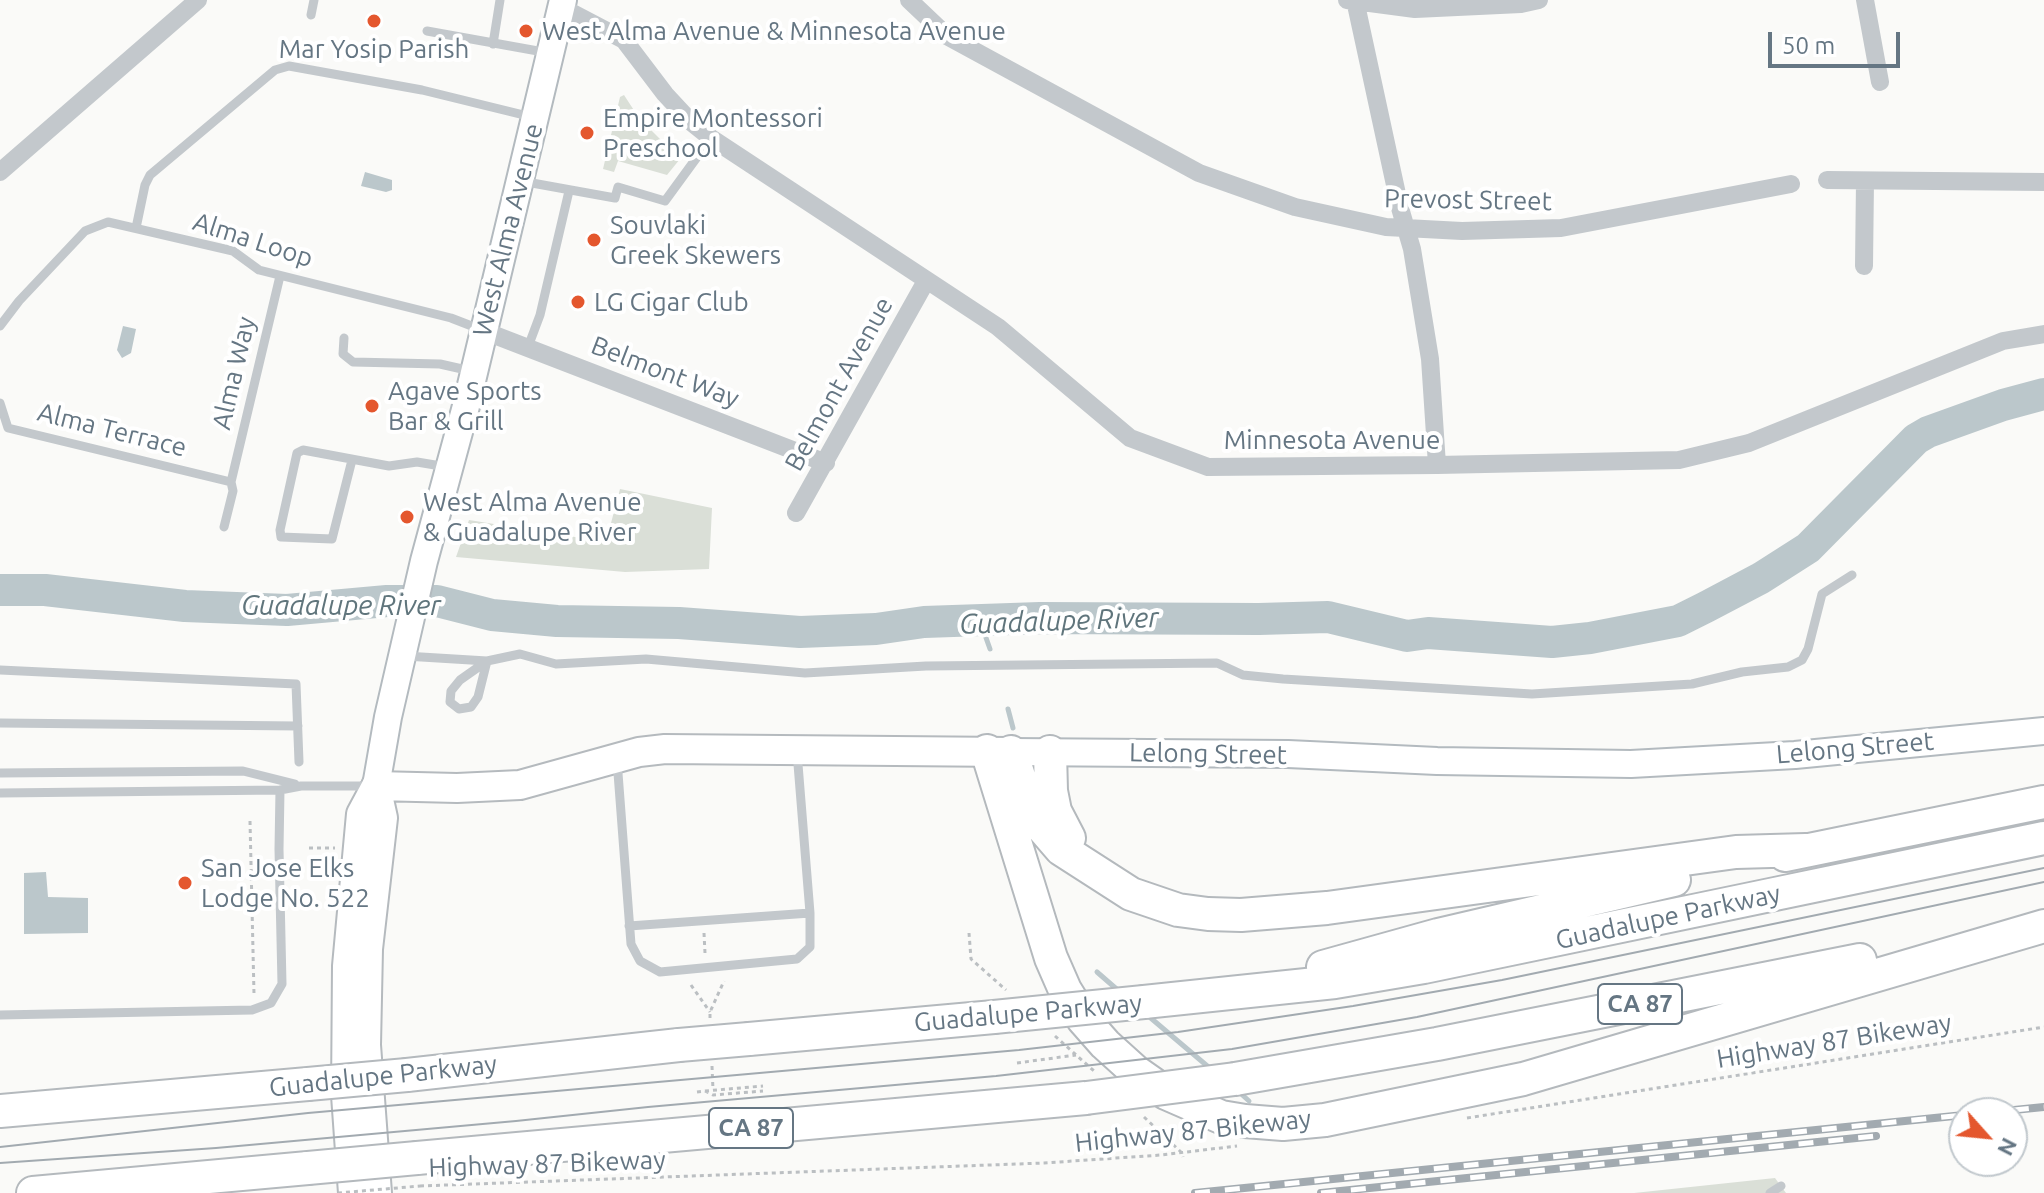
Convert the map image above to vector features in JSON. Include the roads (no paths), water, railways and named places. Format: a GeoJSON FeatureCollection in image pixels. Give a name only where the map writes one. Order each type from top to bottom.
{"type":"FeatureCollection","features":[{"type":"Feature","properties":{"kind":"highway"},"geometry":{"type":"LineString","coordinates":[[999,752],[1042,827],[1061,849],[1131,894],[1154,903],[1208,914],[1241,915],[1393,900],[1736,852],[1806,850]]}},
{"type":"Feature","properties":{"kind":"highway"},"geometry":{"type":"LineString","coordinates":[[999,752],[1051,958],[1065,990],[1083,1019],[1136,1072],[1166,1093],[1208,1112],[1245,1121],[1283,1124],[1325,1120],[1523,1079],[2044,925]]}},
{"type":"Feature","properties":{"kind":"highway"},"geometry":{"type":"LineString","coordinates":[[1050,752],[1055,811],[1087,864]]}},
{"type":"Feature","properties":{"kind":"highway"},"geometry":{"type":"LineString","coordinates":[[1247,990],[1394,946],[1806,850],[2044,802]]}},
{"type":"Feature","properties":{"kind":"highway","name":"Guadalupe Parkway"},"geometry":{"type":"LineString","coordinates":[[0,1111],[407,1075],[749,1039],[1000,1004],[1144,1002],[1335,982],[1424,967],[2044,838]]}},
{"type":"Feature","properties":{"kind":"highway","name":"CA 87"},"geometry":{"type":"LineString","coordinates":[[33,1193],[308,1168],[419,1172],[1093,1087],[1235,1079],[1437,1044],[2044,925]]}},
{"type":"Feature","properties":{"kind":"main road","name":"West Alma Avenue"},"geometry":{"type":"LineString","coordinates":[[353,1193],[346,1095],[347,966],[361,814],[376,786],[424,561],[474,372],[562,4]]}},
{"type":"Feature","properties":{"kind":"main road","name":"Lelong Street"},"geometry":{"type":"LineString","coordinates":[[376,786],[457,788],[520,785],[617,758],[665,749],[1288,754],[1437,761],[1631,764],[1795,755],[2044,731]]}},
{"type":"Feature","properties":{"kind":"main road","name":"West Alma Avenue"},"geometry":{"type":"LineString","coordinates":[[376,786],[383,818],[369,936],[366,1045],[377,1193]]}},
{"type":"Feature","properties":{"kind":"street"},"geometry":{"type":"LineString","coordinates":[[0,172],[198,0]]}},
{"type":"Feature","properties":{"kind":"street","name":"Prevost Street"},"geometry":{"type":"LineString","coordinates":[[909,0],[947,36],[1199,173],[1295,207],[1386,227],[1462,231],[1561,228],[1791,184]]}},
{"type":"Feature","properties":{"kind":"street"},"geometry":{"type":"LineString","coordinates":[[1437,465],[1430,359],[1412,249],[1353,1],[1415,9],[1521,4],[1539,0]]}},
{"type":"Feature","properties":{"kind":"street"},"geometry":{"type":"LineString","coordinates":[[1865,0],[1880,82]]}},
{"type":"Feature","properties":{"kind":"street","name":"Minnesota Avenue"},"geometry":{"type":"LineString","coordinates":[[562,4],[624,40],[665,94],[711,138],[998,327],[1130,438],[1208,467],[1679,460],[1749,443],[2003,341],[2044,334]]}},
{"type":"Feature","properties":{"kind":"street"},"geometry":{"type":"LineString","coordinates":[[1827,180],[2044,182]]}},
{"type":"Feature","properties":{"kind":"street"},"geometry":{"type":"LineString","coordinates":[[1864,266],[1865,181]]}},
{"type":"Feature","properties":{"kind":"street","name":"Belmont Avenue"},"geometry":{"type":"LineString","coordinates":[[796,513],[926,281]]}},
{"type":"Feature","properties":{"kind":"street","name":"Belmont Way"},"geometry":{"type":"LineString","coordinates":[[484,331],[826,463]]}},
{"type":"Feature","properties":{"kind":"lane"},"geometry":{"type":"LineString","coordinates":[[311,15],[314,0]]}},
{"type":"Feature","properties":{"kind":"lane"},"geometry":{"type":"LineString","coordinates":[[493,44],[500,0]]}},
{"type":"Feature","properties":{"kind":"lane"},"geometry":{"type":"LineString","coordinates":[[427,31],[551,53]]}},
{"type":"Feature","properties":{"kind":"lane"},"geometry":{"type":"LineString","coordinates":[[136,228],[150,175],[275,70],[289,66],[422,90],[535,118]]}},
{"type":"Feature","properties":{"kind":"lane"},"geometry":{"type":"LineString","coordinates":[[520,180],[615,198],[618,187],[665,201],[711,138]]}},
{"type":"Feature","properties":{"kind":"lane"},"geometry":{"type":"LineString","coordinates":[[528,347],[540,315],[569,191]]}},
{"type":"Feature","properties":{"kind":"lane","name":"Alma Loop"},"geometry":{"type":"LineString","coordinates":[[0,326],[19,301],[85,231],[108,222],[233,251],[259,270],[451,318],[484,331]]}},
{"type":"Feature","properties":{"kind":"lane","name":"Alma Way"},"geometry":{"type":"LineString","coordinates":[[224,527],[233,491],[231,482],[280,276]]}},
{"type":"Feature","properties":{"kind":"lane"},"geometry":{"type":"LineString","coordinates":[[344,338],[343,354],[353,362],[440,364],[474,372]]}},
{"type":"Feature","properties":{"kind":"lane","name":"Alma Terrace"},"geometry":{"type":"LineString","coordinates":[[0,403],[8,428],[231,482]]}},
{"type":"Feature","properties":{"kind":"lane"},"geometry":{"type":"LineString","coordinates":[[352,460],[332,539],[281,537],[297,453],[303,450],[389,466],[417,462],[450,467]]}},
{"type":"Feature","properties":{"kind":"lane"},"geometry":{"type":"LineString","coordinates":[[403,651],[487,661],[520,654],[556,664],[646,659],[805,673],[926,666],[1217,663],[1243,675],[1283,679],[1532,694],[1595,691],[1692,684],[1742,672],[1788,667],[1802,660],[1808,649],[1822,594],[1852,575]]}},
{"type":"Feature","properties":{"kind":"lane"},"geometry":{"type":"LineString","coordinates":[[487,661],[478,697],[471,707],[459,709],[450,702],[451,691],[460,680],[487,661]]}},
{"type":"Feature","properties":{"kind":"lane"},"geometry":{"type":"LineString","coordinates":[[0,670],[296,684],[299,762]]}},
{"type":"Feature","properties":{"kind":"lane"},"geometry":{"type":"LineString","coordinates":[[0,723],[298,726]]}},
{"type":"Feature","properties":{"kind":"lane"},"geometry":{"type":"LineString","coordinates":[[617,758],[631,944],[640,961],[660,972],[797,959],[810,947],[797,749]]}},
{"type":"Feature","properties":{"kind":"lane"},"geometry":{"type":"LineString","coordinates":[[0,773],[243,771],[301,786]]}},
{"type":"Feature","properties":{"kind":"lane"},"geometry":{"type":"LineString","coordinates":[[0,793],[376,786]]}},
{"type":"Feature","properties":{"kind":"lane"},"geometry":{"type":"LineString","coordinates":[[0,1015],[252,1010],[271,1003],[282,984],[280,790]]}},
{"type":"Feature","properties":{"kind":"lane"},"geometry":{"type":"LineString","coordinates":[[629,926],[810,913]]}},
{"type":"Feature","properties":{"kind":"lane"},"geometry":{"type":"LineString","coordinates":[[1770,1193],[1781,1186]]}},
{"type":"Feature","properties":{"kind":"waterway","name":"Guadalupe River"},"geometry":{"type":"LineString","coordinates":[[0,590],[45,590],[185,606],[287,610],[387,601],[437,601],[492,615],[557,621],[679,623],[800,632],[876,629],[924,622],[1040,618],[1328,617],[1407,636],[1428,633],[1552,642],[1678,621],[1706,607],[1761,578],[1808,548],[1916,439],[2003,405],[2044,394]]}},
{"type":"Feature","properties":{"kind":"waterway"},"geometry":{"type":"LineString","coordinates":[[980,621],[990,649]]}},
{"type":"Feature","properties":{"kind":"waterway"},"geometry":{"type":"LineString","coordinates":[[1008,709],[1013,728]]}},
{"type":"Feature","properties":{"kind":"waterway"},"geometry":{"type":"LineString","coordinates":[[1097,972],[1120,992]]}},
{"type":"Feature","properties":{"kind":"waterway"},"geometry":{"type":"LineString","coordinates":[[1146,1014],[1212,1070]]}},
{"type":"Feature","properties":{"kind":"waterway"},"geometry":{"type":"LineString","coordinates":[[1238,1091],[1249,1101]]}},
{"type":"Feature","properties":{"kind":"tram line"},"geometry":{"type":"LineString","coordinates":[[0,1147],[308,1113],[1019,1050],[1178,1032],[1502,980],[2044,868]]}},
{"type":"Feature","properties":{"kind":"tram line"},"geometry":{"type":"LineString","coordinates":[[0,1163],[216,1148],[516,1121],[996,1076],[1232,1049],[1417,1017],[2044,882]]}},
{"type":"Feature","properties":{"kind":"railway"},"geometry":{"type":"LineString","coordinates":[[2028,1109],[2044,1107]]}},
{"type":"Feature","properties":{"kind":"railway"},"geometry":{"type":"LineString","coordinates":[[1195,1193],[1948,1117]]}},
{"type":"Feature","properties":{"kind":"railway"},"geometry":{"type":"LineString","coordinates":[[1321,1193],[1876,1136]]}},
{"type":"Feature","properties":{"kind":"place","name":"Mar Yosip Parish"},"geometry":{"type":"Point","coordinates":[374,21]}},
{"type":"Feature","properties":{"kind":"place","name":"West Alma Avenue & Minnesota Avenue"},"geometry":{"type":"Point","coordinates":[526,31]}},
{"type":"Feature","properties":{"kind":"place","name":"Empire Montessori Preschool"},"geometry":{"type":"Point","coordinates":[587,133]}},
{"type":"Feature","properties":{"kind":"place","name":"Souvlaki Greek Skewers"},"geometry":{"type":"Point","coordinates":[594,240]}},
{"type":"Feature","properties":{"kind":"place","name":"LG Cigar Club"},"geometry":{"type":"Point","coordinates":[578,302]}},
{"type":"Feature","properties":{"kind":"place","name":"Agave Sports Bar & Grill"},"geometry":{"type":"Point","coordinates":[372,406]}},
{"type":"Feature","properties":{"kind":"place","name":"West Alma Avenue & Guadalupe River"},"geometry":{"type":"Point","coordinates":[407,517]}},
{"type":"Feature","properties":{"kind":"place","name":"San Jose Elks Lodge No. 522"},"geometry":{"type":"Point","coordinates":[185,883]}}]}
